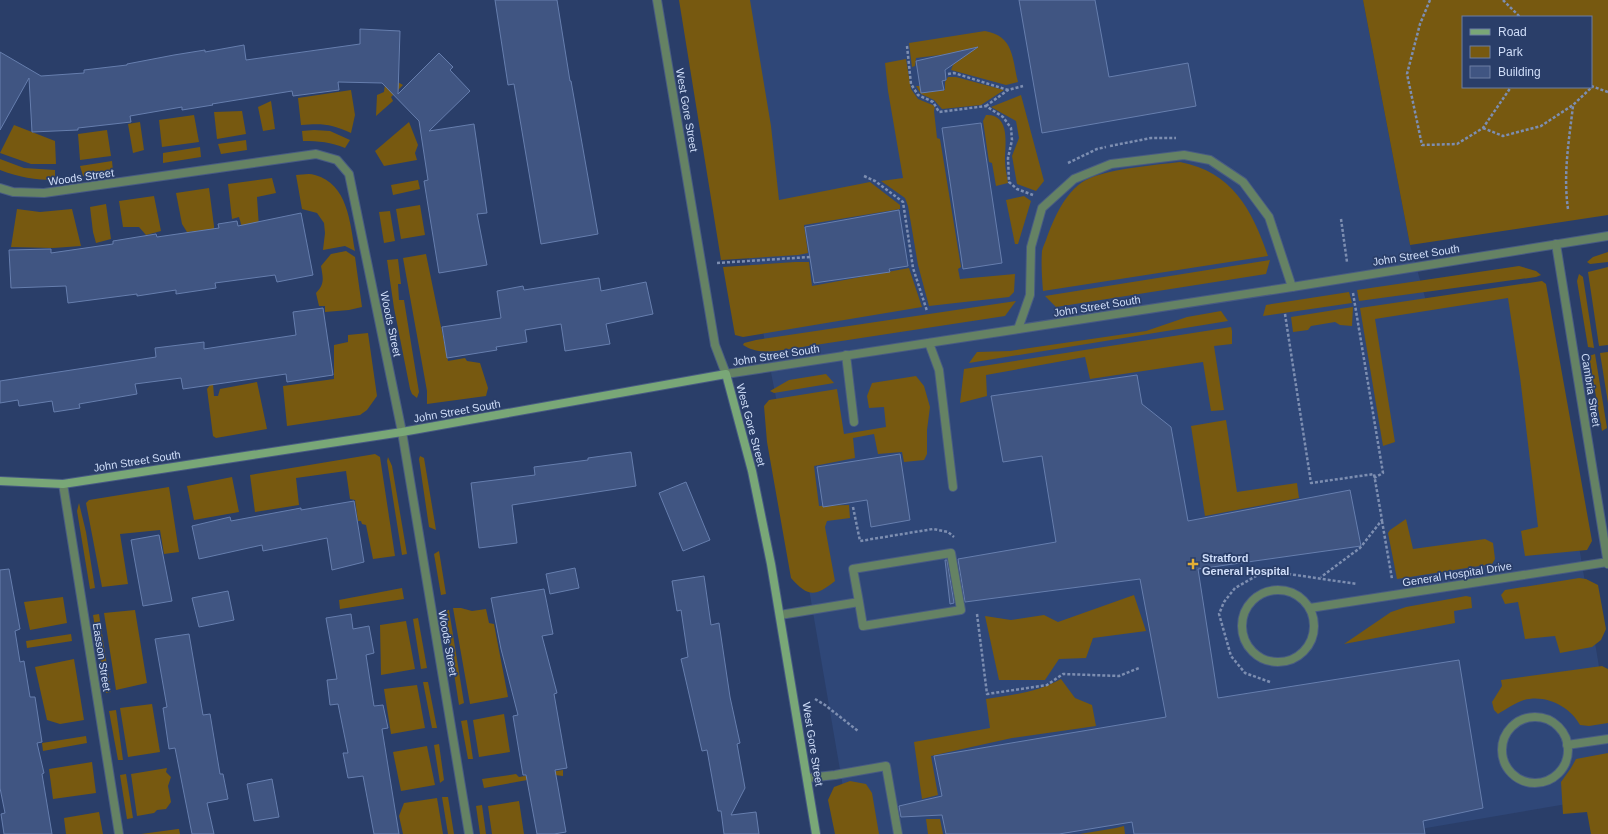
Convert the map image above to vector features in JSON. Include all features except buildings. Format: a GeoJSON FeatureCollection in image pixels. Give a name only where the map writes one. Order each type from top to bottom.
{"type":"FeatureCollection","features":[{"type":"Feature","properties":{"kind":"street","name":"West Gore Street"},"geometry":{"type":"LineString","coordinates":[[657,0],[715,345],[726,374],[752,471],[780,615],[816,834]]}},
{"type":"Feature","properties":{"kind":"street","name":"Woods Street"},"geometry":{"type":"LineString","coordinates":[[0,188],[13,192],[44,193],[316,154],[337,160],[349,174],[402,432],[469,834]]}},
{"type":"Feature","properties":{"kind":"street"},"geometry":{"type":"LineString","coordinates":[[1018,329],[1030,295],[1031,247],[1042,208],[1074,178],[1111,164],[1184,155],[1210,160],[1243,182],[1269,217],[1292,287]]}},
{"type":"Feature","properties":{"kind":"street","name":"John Street South"},"geometry":{"type":"LineString","coordinates":[[0,481],[62,484],[402,432],[726,374],[1292,287],[1608,236]]}},
{"type":"Feature","properties":{"kind":"street","name":"Cambria Street"},"geometry":{"type":"LineString","coordinates":[[1556,244],[1608,563]]}},
{"type":"Feature","properties":{"kind":"street"},"geometry":{"type":"LineString","coordinates":[[929,343],[939,370],[953,487]]}},
{"type":"Feature","properties":{"kind":"street"},"geometry":{"type":"LineString","coordinates":[[846,355],[854,422]]}},
{"type":"Feature","properties":{"kind":"street","name":"Easson Street"},"geometry":{"type":"LineString","coordinates":[[62,484],[119,834]]}},
{"type":"Feature","properties":{"kind":"street"},"geometry":{"type":"LineString","coordinates":[[951,553],[961,610],[863,626],[859,602],[853,569],[951,553]]}},
{"type":"Feature","properties":{"kind":"street","name":"General Hospital Drive"},"geometry":{"type":"LineString","coordinates":[[1310,608],[1608,563]]}},
{"type":"Feature","properties":{"kind":"street"},"geometry":{"type":"LineString","coordinates":[[1274,590],[1287,591],[1297,596],[1310,608],[1313,616],[1314,629],[1311,641],[1304,652],[1289,661],[1277,663],[1264,661],[1250,650],[1243,639],[1241,629],[1242,617],[1251,601],[1261,593],[1274,590]]}},
{"type":"Feature","properties":{"kind":"street"},"geometry":{"type":"LineString","coordinates":[[780,615],[859,602]]}},
{"type":"Feature","properties":{"kind":"street"},"geometry":{"type":"LineString","coordinates":[[1532,716],[1544,717],[1554,722],[1562,730],[1568,745],[1566,762],[1560,772],[1546,782],[1535,783],[1523,781],[1509,772],[1502,753],[1502,741],[1511,726],[1520,720],[1532,716]]}},
{"type":"Feature","properties":{"kind":"street"},"geometry":{"type":"LineString","coordinates":[[1568,745],[1608,739]]}},
{"type":"Feature","properties":{"kind":"street"},"geometry":{"type":"LineString","coordinates":[[808,778],[886,766],[898,834]]}},
{"type":"Feature","properties":{"kind":"path"},"geometry":{"type":"LineString","coordinates":[[1430,0],[1420,24],[1407,74],[1422,145],[1457,144],[1483,128],[1510,88]]}},
{"type":"Feature","properties":{"kind":"path"},"geometry":{"type":"LineString","coordinates":[[1503,0],[1519,16]]}},
{"type":"Feature","properties":{"kind":"path"},"geometry":{"type":"LineString","coordinates":[[907,46],[911,84],[918,95],[933,102],[939,112],[986,106],[1008,90],[1023,86]]}},
{"type":"Feature","properties":{"kind":"path"},"geometry":{"type":"LineString","coordinates":[[948,74],[954,73],[1008,90]]}},
{"type":"Feature","properties":{"kind":"path"},"geometry":{"type":"LineString","coordinates":[[1592,86],[1608,92]]}},
{"type":"Feature","properties":{"kind":"path"},"geometry":{"type":"LineString","coordinates":[[1483,128],[1503,136],[1541,126],[1573,105],[1590,88]]}},
{"type":"Feature","properties":{"kind":"path"},"geometry":{"type":"LineString","coordinates":[[1568,209],[1565,190],[1573,105]]}},
{"type":"Feature","properties":{"kind":"path"},"geometry":{"type":"LineString","coordinates":[[986,106],[1003,117],[1011,128],[1012,140],[1008,158],[1009,182],[1017,190],[1038,197]]}},
{"type":"Feature","properties":{"kind":"path"},"geometry":{"type":"LineString","coordinates":[[1065,165],[1071,160],[1097,149],[1151,138],[1178,138]]}},
{"type":"Feature","properties":{"kind":"path"},"geometry":{"type":"LineString","coordinates":[[864,176],[875,181],[903,202],[913,268],[927,310]]}},
{"type":"Feature","properties":{"kind":"path"},"geometry":{"type":"LineString","coordinates":[[1341,220],[1349,277],[1384,474],[1374,478]]}},
{"type":"Feature","properties":{"kind":"path"},"geometry":{"type":"LineString","coordinates":[[702,264],[810,257]]}},
{"type":"Feature","properties":{"kind":"path"},"geometry":{"type":"LineString","coordinates":[[1285,314],[1311,483],[1374,474],[1393,583]]}},
{"type":"Feature","properties":{"kind":"path"},"geometry":{"type":"LineString","coordinates":[[853,507],[860,541],[933,529],[948,532],[957,539]]}},
{"type":"Feature","properties":{"kind":"path"},"geometry":{"type":"LineString","coordinates":[[1320,577],[1360,548],[1382,520]]}},
{"type":"Feature","properties":{"kind":"path"},"geometry":{"type":"LineString","coordinates":[[976,614],[987,694],[1047,685],[1063,674],[1119,676],[1139,668]]}},
{"type":"Feature","properties":{"kind":"path"},"geometry":{"type":"LineString","coordinates":[[815,699],[858,731]]}},
{"type":"Feature","properties":{"kind":"shaded area","name":"Stratford General Hospital"},"geometry":{"type":"Polygon","coordinates":[[[698,0],[1363,0],[1410,245],[1426,301],[1536,287],[1608,721],[1608,797],[1391,834],[851,834],[778,408],[698,0]]]}},
{"type":"Feature","properties":{"kind":"green space"},"geometry":{"type":"Polygon","coordinates":[[[679,0],[750,0],[771,126],[779,200],[870,182],[900,205],[900,209],[804,225],[808,253],[721,260],[679,0]]]}},
{"type":"Feature","properties":{"kind":"green space"},"geometry":{"type":"Polygon","coordinates":[[[1363,0],[1608,0],[1608,215],[1410,245],[1363,0]]]}},
{"type":"Feature","properties":{"kind":"green space"},"geometry":{"type":"Polygon","coordinates":[[[985,31],[1002,38],[1007,43],[1013,57],[1018,82],[1006,85],[951,70],[955,60],[948,54],[916,58],[915,66],[912,67],[909,43],[985,31]]]}},
{"type":"Feature","properties":{"kind":"green space"},"geometry":{"type":"Polygon","coordinates":[[[906,59],[911,89],[918,99],[935,106],[934,111],[937,138],[940,139],[961,267],[958,269],[960,279],[1015,274],[1014,292],[1009,297],[929,306],[918,265],[908,206],[905,198],[881,181],[903,178],[888,91],[885,63],[906,59]]]}},
{"type":"Feature","properties":{"kind":"green space"},"geometry":{"type":"Polygon","coordinates":[[[948,77],[956,77],[1004,90],[981,105],[942,109],[934,100],[921,94],[916,86],[920,86],[921,93],[945,90],[945,82],[948,77]]]}},
{"type":"Feature","properties":{"kind":"green space"},"geometry":{"type":"Polygon","coordinates":[[[394,80],[403,85],[391,97],[393,101],[376,116],[377,95],[384,92],[385,84],[394,80]]]}},
{"type":"Feature","properties":{"kind":"green space"},"geometry":{"type":"Polygon","coordinates":[[[351,90],[355,115],[351,133],[327,125],[301,125],[298,98],[351,90]]]}},
{"type":"Feature","properties":{"kind":"green space"},"geometry":{"type":"Polygon","coordinates":[[[1021,95],[1044,181],[1036,191],[1017,184],[1012,156],[1019,138],[1016,121],[991,107],[1021,95]]]}},
{"type":"Feature","properties":{"kind":"green space"},"geometry":{"type":"Polygon","coordinates":[[[271,101],[275,129],[263,131],[258,107],[271,101]]]}},
{"type":"Feature","properties":{"kind":"green space"},"geometry":{"type":"Polygon","coordinates":[[[242,111],[246,134],[217,139],[214,112],[242,111]]]}},
{"type":"Feature","properties":{"kind":"green space"},"geometry":{"type":"Polygon","coordinates":[[[194,115],[199,142],[162,147],[159,120],[194,115]]]}},
{"type":"Feature","properties":{"kind":"green space"},"geometry":{"type":"Polygon","coordinates":[[[986,115],[994,116],[1000,120],[1003,125],[1006,139],[1005,164],[1008,183],[996,186],[992,163],[989,162],[983,121],[986,115]]]}},
{"type":"Feature","properties":{"kind":"green space"},"geometry":{"type":"Polygon","coordinates":[[[140,122],[144,150],[133,153],[128,124],[140,122]]]}},
{"type":"Feature","properties":{"kind":"green space"},"geometry":{"type":"Polygon","coordinates":[[[409,122],[418,145],[415,153],[417,160],[384,166],[375,151],[409,122]]]}},
{"type":"Feature","properties":{"kind":"green space"},"geometry":{"type":"Polygon","coordinates":[[[14,125],[55,141],[56,164],[31,164],[0,153],[14,125]]]}},
{"type":"Feature","properties":{"kind":"green space"},"geometry":{"type":"Polygon","coordinates":[[[107,130],[111,156],[80,160],[78,134],[107,130]]]}},
{"type":"Feature","properties":{"kind":"green space"},"geometry":{"type":"Polygon","coordinates":[[[302,131],[330,131],[350,140],[345,148],[325,142],[303,141],[302,131]]]}},
{"type":"Feature","properties":{"kind":"green space"},"geometry":{"type":"Polygon","coordinates":[[[246,140],[247,150],[221,154],[218,144],[246,140]]]}},
{"type":"Feature","properties":{"kind":"green space"},"geometry":{"type":"Polygon","coordinates":[[[200,147],[201,157],[163,163],[163,153],[200,147]]]}},
{"type":"Feature","properties":{"kind":"green space"},"geometry":{"type":"Polygon","coordinates":[[[0,159],[24,168],[55,170],[55,180],[27,178],[0,170],[0,159]]]}},
{"type":"Feature","properties":{"kind":"green space"},"geometry":{"type":"Polygon","coordinates":[[[112,161],[113,171],[83,176],[80,166],[112,161]]]}},
{"type":"Feature","properties":{"kind":"green space"},"geometry":{"type":"Polygon","coordinates":[[[1180,162],[1198,167],[1213,174],[1238,195],[1255,223],[1268,256],[1043,291],[1043,247],[1059,209],[1071,192],[1086,180],[1105,173],[1137,167],[1180,162]]]}},
{"type":"Feature","properties":{"kind":"green space"},"geometry":{"type":"Polygon","coordinates":[[[296,175],[315,175],[326,180],[341,196],[349,217],[355,251],[345,246],[323,250],[325,233],[324,223],[317,213],[302,209],[296,175]]]}},
{"type":"Feature","properties":{"kind":"green space"},"geometry":{"type":"Polygon","coordinates":[[[272,178],[276,193],[257,197],[259,227],[243,231],[239,217],[232,219],[228,184],[272,178]]]}},
{"type":"Feature","properties":{"kind":"green space"},"geometry":{"type":"Polygon","coordinates":[[[418,180],[420,189],[393,195],[391,185],[418,180]]]}},
{"type":"Feature","properties":{"kind":"green space"},"geometry":{"type":"Polygon","coordinates":[[[209,188],[214,229],[187,232],[182,224],[176,193],[209,188]]]}},
{"type":"Feature","properties":{"kind":"green space"},"geometry":{"type":"Polygon","coordinates":[[[154,196],[161,231],[146,235],[139,227],[123,227],[119,201],[154,196]]]}},
{"type":"Feature","properties":{"kind":"green space"},"geometry":{"type":"Polygon","coordinates":[[[1024,196],[1031,201],[1018,244],[1015,244],[1006,200],[1024,196]]]}},
{"type":"Feature","properties":{"kind":"green space"},"geometry":{"type":"Polygon","coordinates":[[[106,204],[111,239],[96,243],[90,207],[106,204]]]}},
{"type":"Feature","properties":{"kind":"green space"},"geometry":{"type":"Polygon","coordinates":[[[420,205],[425,235],[401,239],[396,209],[420,205]]]}},
{"type":"Feature","properties":{"kind":"green space"},"geometry":{"type":"Polygon","coordinates":[[[17,209],[40,212],[72,209],[81,246],[53,248],[11,247],[17,209]]]}},
{"type":"Feature","properties":{"kind":"green space"},"geometry":{"type":"Polygon","coordinates":[[[390,211],[395,241],[384,243],[379,212],[390,211]]]}},
{"type":"Feature","properties":{"kind":"green space"},"geometry":{"type":"Polygon","coordinates":[[[346,251],[355,257],[362,307],[349,310],[325,312],[325,306],[319,306],[316,293],[322,284],[323,277],[321,266],[331,254],[346,251]]]}},
{"type":"Feature","properties":{"kind":"green space"},"geometry":{"type":"Polygon","coordinates":[[[1608,252],[1608,262],[1590,264],[1587,262],[1593,257],[1608,252]]]}},
{"type":"Feature","properties":{"kind":"green space"},"geometry":{"type":"Polygon","coordinates":[[[426,254],[448,361],[465,358],[467,361],[480,363],[488,388],[486,396],[427,404],[427,391],[403,258],[426,254]]]}},
{"type":"Feature","properties":{"kind":"green space"},"geometry":{"type":"Polygon","coordinates":[[[398,259],[401,284],[398,284],[399,300],[404,300],[419,392],[417,398],[412,394],[410,389],[394,308],[387,260],[398,259]]]}},
{"type":"Feature","properties":{"kind":"green space"},"geometry":{"type":"Polygon","coordinates":[[[1270,260],[1266,274],[1056,307],[1045,296],[1270,260]]]}},
{"type":"Feature","properties":{"kind":"green space"},"geometry":{"type":"Polygon","coordinates":[[[809,262],[812,286],[909,268],[922,307],[743,337],[735,335],[723,267],[809,262]]]}},
{"type":"Feature","properties":{"kind":"green space"},"geometry":{"type":"Polygon","coordinates":[[[1519,266],[1536,271],[1541,275],[1536,277],[1359,301],[1357,290],[1519,266]]]}},
{"type":"Feature","properties":{"kind":"green space"},"geometry":{"type":"Polygon","coordinates":[[[1608,267],[1608,345],[1599,346],[1588,272],[1608,267]]]}},
{"type":"Feature","properties":{"kind":"green space"},"geometry":{"type":"Polygon","coordinates":[[[1579,274],[1583,277],[1594,348],[1588,347],[1577,281],[1579,274]]]}},
{"type":"Feature","properties":{"kind":"green space"},"geometry":{"type":"Polygon","coordinates":[[[1542,281],[1546,284],[1592,541],[1587,550],[1525,556],[1521,531],[1538,527],[1520,377],[1508,298],[1375,319],[1395,442],[1383,446],[1360,308],[1542,281]]]}},
{"type":"Feature","properties":{"kind":"green space"},"geometry":{"type":"Polygon","coordinates":[[[1349,292],[1352,303],[1263,316],[1266,305],[1349,292]]]}},
{"type":"Feature","properties":{"kind":"green space"},"geometry":{"type":"Polygon","coordinates":[[[1016,301],[1005,316],[776,351],[759,351],[743,345],[744,343],[756,340],[1016,301]]]}},
{"type":"Feature","properties":{"kind":"green space"},"geometry":{"type":"Polygon","coordinates":[[[1353,307],[1352,326],[1340,325],[1335,322],[1311,326],[1308,330],[1293,332],[1291,317],[1353,307]]]}},
{"type":"Feature","properties":{"kind":"green space"},"geometry":{"type":"Polygon","coordinates":[[[1221,311],[1228,321],[969,363],[977,352],[1010,351],[1146,331],[1187,317],[1221,311]]]}},
{"type":"Feature","properties":{"kind":"green space"},"geometry":{"type":"Polygon","coordinates":[[[1231,327],[1232,344],[1214,346],[1224,410],[1211,411],[1203,362],[1090,379],[1085,357],[986,375],[987,396],[960,403],[964,369],[1231,327]]]}},
{"type":"Feature","properties":{"kind":"green space"},"geometry":{"type":"Polygon","coordinates":[[[368,333],[377,396],[367,410],[360,415],[287,426],[283,386],[334,379],[334,345],[348,342],[348,335],[368,333]]]}},
{"type":"Feature","properties":{"kind":"green space"},"geometry":{"type":"Polygon","coordinates":[[[1608,352],[1608,403],[1600,353],[1608,352]]]}},
{"type":"Feature","properties":{"kind":"green space"},"geometry":{"type":"Polygon","coordinates":[[[1595,354],[1607,428],[1602,431],[1589,356],[1595,354]]]}},
{"type":"Feature","properties":{"kind":"green space"},"geometry":{"type":"Polygon","coordinates":[[[826,374],[834,383],[774,393],[770,391],[789,380],[826,374]]]}},
{"type":"Feature","properties":{"kind":"green space"},"geometry":{"type":"Polygon","coordinates":[[[916,376],[924,386],[930,407],[927,430],[927,454],[924,460],[904,462],[902,452],[878,454],[874,434],[853,438],[855,458],[814,466],[819,506],[849,505],[850,518],[827,521],[825,527],[835,581],[817,592],[807,592],[791,578],[767,442],[764,406],[769,400],[837,389],[844,434],[886,427],[884,407],[869,408],[867,396],[872,383],[916,376]]]}},
{"type":"Feature","properties":{"kind":"green space"},"geometry":{"type":"Polygon","coordinates":[[[257,382],[267,429],[216,438],[213,436],[207,389],[210,385],[213,384],[214,396],[218,396],[220,389],[257,382]]]}},
{"type":"Feature","properties":{"kind":"green space"},"geometry":{"type":"Polygon","coordinates":[[[1226,420],[1237,492],[1297,483],[1299,498],[1205,516],[1191,426],[1226,420]]]}},
{"type":"Feature","properties":{"kind":"green space"},"geometry":{"type":"Polygon","coordinates":[[[375,454],[380,457],[395,556],[373,559],[366,525],[362,524],[361,521],[358,521],[355,500],[350,499],[346,471],[296,478],[299,505],[255,512],[250,475],[375,454]]]}},
{"type":"Feature","properties":{"kind":"green space"},"geometry":{"type":"Polygon","coordinates":[[[420,456],[424,458],[436,530],[429,527],[419,459],[420,456]]]}},
{"type":"Feature","properties":{"kind":"green space"},"geometry":{"type":"Polygon","coordinates":[[[388,457],[392,466],[407,554],[402,555],[387,461],[388,457]]]}},
{"type":"Feature","properties":{"kind":"green space"},"geometry":{"type":"Polygon","coordinates":[[[232,477],[239,512],[194,520],[187,486],[232,477]]]}},
{"type":"Feature","properties":{"kind":"green space"},"geometry":{"type":"Polygon","coordinates":[[[169,487],[179,552],[164,554],[160,530],[120,534],[128,584],[102,587],[86,503],[89,500],[169,487]]]}},
{"type":"Feature","properties":{"kind":"green space"},"geometry":{"type":"Polygon","coordinates":[[[79,503],[86,532],[95,588],[90,589],[77,511],[79,503]]]}},
{"type":"Feature","properties":{"kind":"green space"},"geometry":{"type":"Polygon","coordinates":[[[1406,519],[1413,549],[1485,539],[1493,543],[1495,559],[1492,564],[1397,579],[1388,533],[1406,519]]]}},
{"type":"Feature","properties":{"kind":"green space"},"geometry":{"type":"Polygon","coordinates":[[[439,551],[446,594],[441,595],[434,554],[439,551]]]}},
{"type":"Feature","properties":{"kind":"green space"},"geometry":{"type":"Polygon","coordinates":[[[1579,578],[1586,579],[1598,585],[1606,629],[1601,640],[1592,647],[1560,653],[1555,636],[1525,639],[1518,602],[1505,604],[1501,595],[1505,590],[1579,578]]]}},
{"type":"Feature","properties":{"kind":"green space"},"geometry":{"type":"Polygon","coordinates":[[[402,588],[404,599],[340,609],[339,600],[402,588]]]}},
{"type":"Feature","properties":{"kind":"green space"},"geometry":{"type":"Polygon","coordinates":[[[1134,595],[1146,631],[1093,638],[1086,658],[1059,659],[1045,680],[999,680],[985,616],[1011,620],[1044,615],[1058,622],[1134,595]]]}},
{"type":"Feature","properties":{"kind":"green space"},"geometry":{"type":"Polygon","coordinates":[[[1466,596],[1471,597],[1472,608],[1454,611],[1455,623],[1344,644],[1391,612],[1406,607],[1466,596]]]}},
{"type":"Feature","properties":{"kind":"green space"},"geometry":{"type":"Polygon","coordinates":[[[63,597],[67,623],[30,630],[24,602],[63,597]]]}},
{"type":"Feature","properties":{"kind":"green space"},"geometry":{"type":"Polygon","coordinates":[[[453,608],[461,608],[472,611],[486,609],[489,623],[494,624],[508,697],[470,704],[453,608]]]}},
{"type":"Feature","properties":{"kind":"green space"},"geometry":{"type":"Polygon","coordinates":[[[135,610],[147,683],[116,690],[104,613],[135,610]]]}},
{"type":"Feature","properties":{"kind":"green space"},"geometry":{"type":"Polygon","coordinates":[[[444,610],[449,610],[464,703],[459,705],[444,610]]]}},
{"type":"Feature","properties":{"kind":"green space"},"geometry":{"type":"Polygon","coordinates":[[[99,614],[111,692],[106,693],[93,615],[99,614]]]}},
{"type":"Feature","properties":{"kind":"green space"},"geometry":{"type":"Polygon","coordinates":[[[418,618],[427,668],[421,669],[413,619],[418,618]]]}},
{"type":"Feature","properties":{"kind":"green space"},"geometry":{"type":"Polygon","coordinates":[[[406,621],[415,669],[381,675],[380,625],[406,621]]]}},
{"type":"Feature","properties":{"kind":"green space"},"geometry":{"type":"Polygon","coordinates":[[[71,634],[72,641],[27,648],[26,641],[71,634]]]}},
{"type":"Feature","properties":{"kind":"green space"},"geometry":{"type":"Polygon","coordinates":[[[74,659],[84,720],[60,724],[47,720],[35,667],[74,659]]]}},
{"type":"Feature","properties":{"kind":"green space"},"geometry":{"type":"Polygon","coordinates":[[[1602,666],[1608,669],[1608,723],[1589,726],[1580,725],[1576,718],[1563,707],[1548,700],[1540,699],[1524,700],[1514,704],[1498,714],[1494,710],[1492,702],[1502,686],[1501,680],[1602,666]]]}},
{"type":"Feature","properties":{"kind":"green space"},"geometry":{"type":"Polygon","coordinates":[[[1061,679],[1075,698],[1092,705],[1096,726],[1012,738],[931,756],[938,795],[922,799],[914,742],[990,728],[986,699],[1034,690],[1061,679]]]}},
{"type":"Feature","properties":{"kind":"green space"},"geometry":{"type":"Polygon","coordinates":[[[423,682],[428,682],[437,728],[432,728],[423,682]]]}},
{"type":"Feature","properties":{"kind":"green space"},"geometry":{"type":"Polygon","coordinates":[[[417,685],[425,728],[391,734],[384,689],[417,685]]]}},
{"type":"Feature","properties":{"kind":"green space"},"geometry":{"type":"Polygon","coordinates":[[[152,704],[160,752],[128,757],[120,708],[152,704]]]}},
{"type":"Feature","properties":{"kind":"green space"},"geometry":{"type":"Polygon","coordinates":[[[116,710],[123,760],[118,760],[109,711],[116,710]]]}},
{"type":"Feature","properties":{"kind":"green space"},"geometry":{"type":"Polygon","coordinates":[[[504,714],[510,752],[479,757],[473,720],[504,714]]]}},
{"type":"Feature","properties":{"kind":"green space"},"geometry":{"type":"Polygon","coordinates":[[[467,720],[473,759],[468,759],[461,721],[467,720]]]}},
{"type":"Feature","properties":{"kind":"green space"},"geometry":{"type":"Polygon","coordinates":[[[86,736],[87,743],[43,751],[42,743],[86,736]]]}},
{"type":"Feature","properties":{"kind":"green space"},"geometry":{"type":"Polygon","coordinates":[[[439,744],[444,780],[440,783],[434,745],[439,744]]]}},
{"type":"Feature","properties":{"kind":"green space"},"geometry":{"type":"Polygon","coordinates":[[[427,746],[435,785],[401,791],[393,752],[427,746]]]}},
{"type":"Feature","properties":{"kind":"green space"},"geometry":{"type":"Polygon","coordinates":[[[1608,753],[1608,834],[1591,834],[1587,812],[1563,814],[1561,782],[1576,759],[1608,753]]]}},
{"type":"Feature","properties":{"kind":"green space"},"geometry":{"type":"Polygon","coordinates":[[[92,762],[96,793],[53,799],[49,769],[92,762]]]}},
{"type":"Feature","properties":{"kind":"green space"},"geometry":{"type":"Polygon","coordinates":[[[167,768],[166,772],[171,777],[168,786],[171,802],[166,809],[137,816],[131,774],[167,768]]]}},
{"type":"Feature","properties":{"kind":"green space"},"geometry":{"type":"Polygon","coordinates":[[[563,770],[563,776],[555,775],[484,788],[482,779],[516,774],[519,777],[563,770]]]}},
{"type":"Feature","properties":{"kind":"green space"},"geometry":{"type":"Polygon","coordinates":[[[126,774],[133,818],[127,819],[120,775],[126,774]]]}},
{"type":"Feature","properties":{"kind":"green space"},"geometry":{"type":"Polygon","coordinates":[[[850,781],[866,784],[872,793],[879,834],[835,834],[828,800],[834,787],[850,781]]]}},
{"type":"Feature","properties":{"kind":"green space"},"geometry":{"type":"Polygon","coordinates":[[[442,797],[448,797],[454,834],[448,834],[442,797]]]}},
{"type":"Feature","properties":{"kind":"green space"},"geometry":{"type":"Polygon","coordinates":[[[437,798],[443,834],[403,834],[399,816],[404,803],[437,798]]]}},
{"type":"Feature","properties":{"kind":"green space"},"geometry":{"type":"Polygon","coordinates":[[[519,801],[524,834],[492,834],[488,806],[519,801]]]}},
{"type":"Feature","properties":{"kind":"green space"},"geometry":{"type":"Polygon","coordinates":[[[482,805],[486,834],[480,834],[476,806],[482,805]]]}},
{"type":"Feature","properties":{"kind":"green space"},"geometry":{"type":"Polygon","coordinates":[[[99,812],[103,834],[66,834],[64,818],[99,812]]]}},
{"type":"Feature","properties":{"kind":"green space"},"geometry":{"type":"Polygon","coordinates":[[[926,819],[940,819],[943,834],[928,834],[926,819]]]}},
{"type":"Feature","properties":{"kind":"green space"},"geometry":{"type":"Polygon","coordinates":[[[1124,826],[1125,834],[1080,834],[1116,828],[1124,826]]]}},
{"type":"Feature","properties":{"kind":"green space"},"geometry":{"type":"Polygon","coordinates":[[[178,829],[180,834],[141,834],[178,829]]]}},
{"type":"Feature","properties":{"kind":"place","name":"Stratford General Hospital"},"geometry":{"type":"Point","coordinates":[1193,564]}}]}
